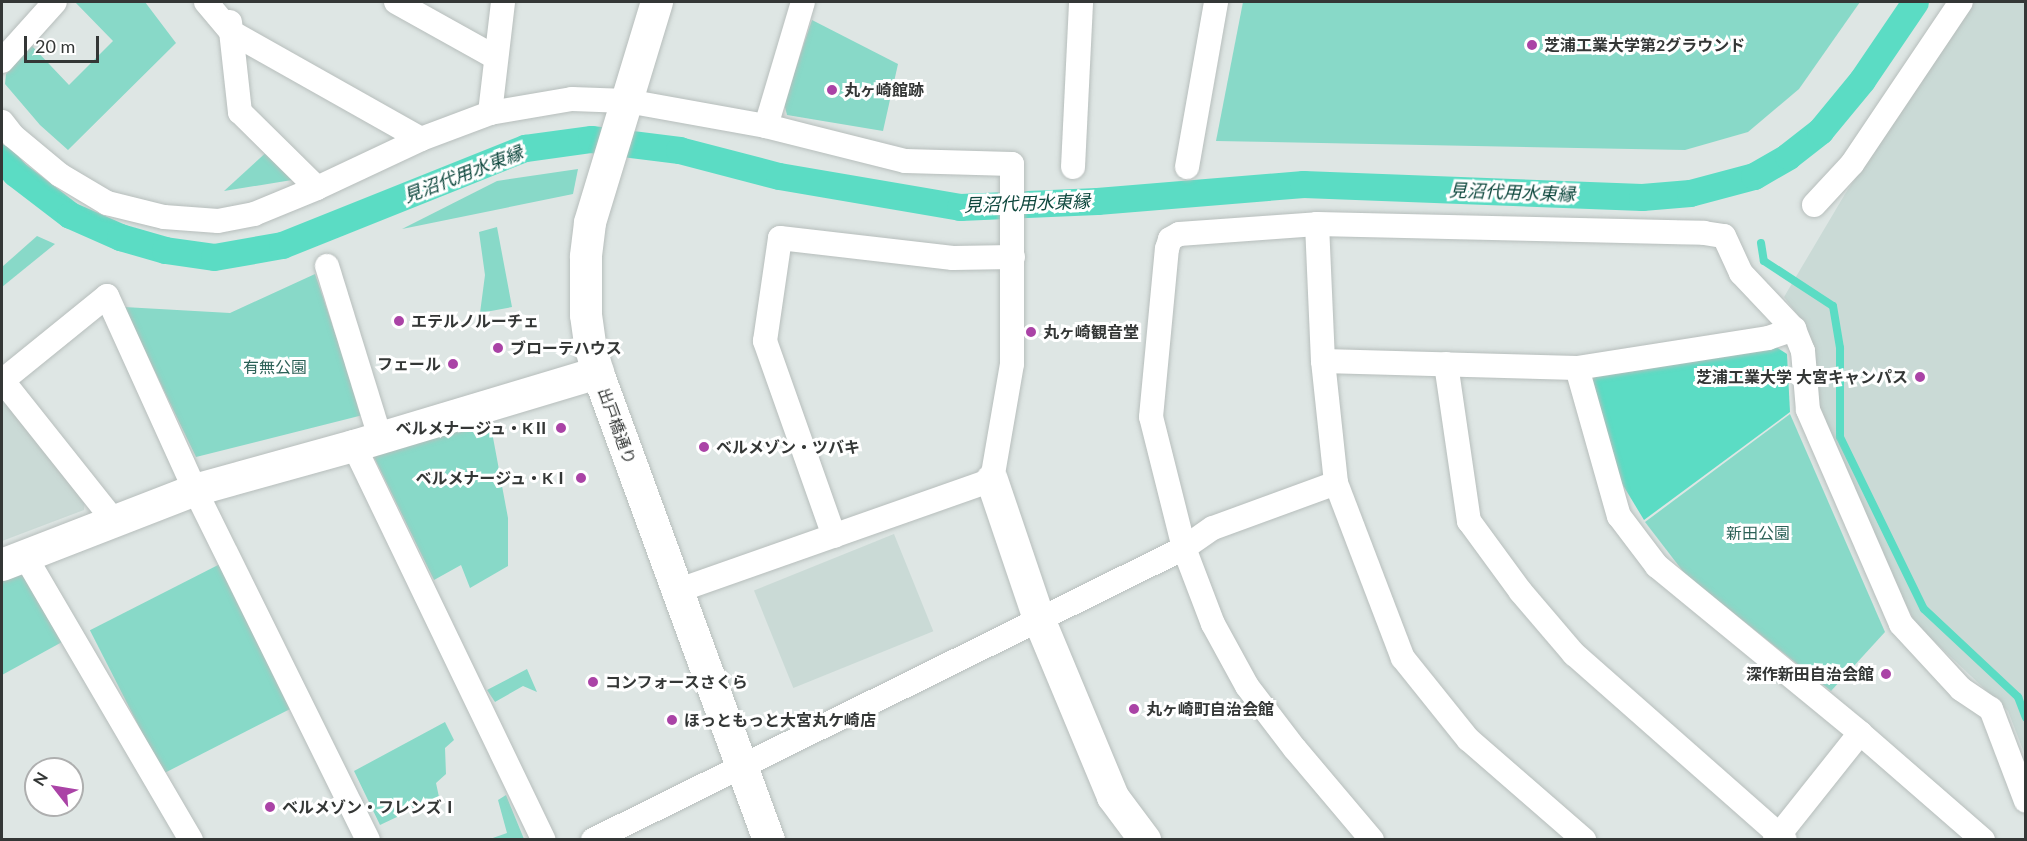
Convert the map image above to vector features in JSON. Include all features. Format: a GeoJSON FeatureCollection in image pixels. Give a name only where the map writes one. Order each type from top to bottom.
{"type":"FeatureCollection","features":[{"type":"Feature","properties":{"kind":"street"},"geometry":{"type":"LineString","coordinates":[[2,61],[55,2]]}},
{"type":"Feature","properties":{"kind":"street"},"geometry":{"type":"LineString","coordinates":[[206,2],[231,32],[421,140]]}},
{"type":"Feature","properties":{"kind":"street"},"geometry":{"type":"LineString","coordinates":[[227,2],[240,112],[318,189]]}},
{"type":"Feature","properties":{"kind":"street"},"geometry":{"type":"LineString","coordinates":[[396,2],[495,57]]}},
{"type":"Feature","properties":{"kind":"street"},"geometry":{"type":"LineString","coordinates":[[490,113],[503,2]]}},
{"type":"Feature","properties":{"kind":"street","name":"出戸橋通り"},"geometry":{"type":"LineString","coordinates":[[657,2],[602,181],[587,242],[584,283],[590,345],[598,373],[769,840]]}},
{"type":"Feature","properties":{"kind":"street"},"geometry":{"type":"LineString","coordinates":[[766,126],[803,2]]}},
{"type":"Feature","properties":{"kind":"street"},"geometry":{"type":"LineString","coordinates":[[1073,167],[1081,2]]}},
{"type":"Feature","properties":{"kind":"street"},"geometry":{"type":"LineString","coordinates":[[1187,167],[1216,2]]}},
{"type":"Feature","properties":{"kind":"street"},"geometry":{"type":"LineString","coordinates":[[1814,205],[1852,164],[1961,2]]}},
{"type":"Feature","properties":{"kind":"street"},"geometry":{"type":"LineString","coordinates":[[5,134],[60,175],[107,203],[164,217],[218,221],[255,213],[318,189],[421,140],[490,113],[572,99],[766,126],[905,161],[1012,164],[1012,364],[992,480],[1039,620],[1113,797],[1145,840]]}},
{"type":"Feature","properties":{"kind":"street"},"geometry":{"type":"LineString","coordinates":[[1317,224],[1323,362],[1336,483],[1403,658],[1468,739],[1584,840]]}},
{"type":"Feature","properties":{"kind":"street"},"geometry":{"type":"LineString","coordinates":[[1372,840],[1295,749],[1247,686],[1213,624],[1184,548],[1151,417],[1170,239],[1179,234],[1317,224],[1704,233],[1724,236],[1741,273],[1794,329],[1803,351],[1808,410],[1901,624],[1961,689],[1991,709],[2025,801]]}},
{"type":"Feature","properties":{"kind":"street"},"geometry":{"type":"LineString","coordinates":[[834,537],[765,341],[780,238],[953,258],[1013,257]]}},
{"type":"Feature","properties":{"kind":"street"},"geometry":{"type":"LineString","coordinates":[[327,266],[367,442],[544,840]]}},
{"type":"Feature","properties":{"kind":"street"},"geometry":{"type":"LineString","coordinates":[[114,521],[2,381],[107,296],[195,490],[368,840]]}},
{"type":"Feature","properties":{"kind":"street"},"geometry":{"type":"LineString","coordinates":[[1323,362],[1577,368],[1768,338],[1794,329]]}},
{"type":"Feature","properties":{"kind":"street"},"geometry":{"type":"LineString","coordinates":[[1446,364],[1468,521],[1521,592],[1574,654],[1780,838],[1860,733]]}},
{"type":"Feature","properties":{"kind":"street"},"geometry":{"type":"LineString","coordinates":[[1577,368],[1619,516],[1657,566],[1860,733],[1983,840]]}},
{"type":"Feature","properties":{"kind":"street"},"geometry":{"type":"LineString","coordinates":[[191,840],[13,560],[195,490],[367,442],[598,373]]}},
{"type":"Feature","properties":{"kind":"street"},"geometry":{"type":"LineString","coordinates":[[677,591],[992,480]]}},
{"type":"Feature","properties":{"kind":"street"},"geometry":{"type":"LineString","coordinates":[[593,840],[1184,548],[1213,528],[1336,483]]}},
{"type":"Feature","properties":{"kind":"shaded area","name":"芝浦工業大学 大宮キャンパス"},"geometry":{"type":"Polygon","coordinates":[[[1974,2],[2025,2],[2025,755],[2008,711],[1916,624],[1892,578],[1817,407],[1803,322],[1784,297],[1845,194],[1974,2]]]}},
{"type":"Feature","properties":{"kind":"shaded area"},"geometry":{"type":"Polygon","coordinates":[[[1773,345],[1787,354],[1790,412],[1644,520],[1618,477],[1589,387],[1595,373],[1773,345]]]}},
{"type":"Feature","properties":{"kind":"shaded area"},"geometry":{"type":"Polygon","coordinates":[[[2,394],[85,497],[84,510],[2,541],[2,394]]]}},
{"type":"Feature","properties":{"kind":"shaded area"},"geometry":{"type":"Polygon","coordinates":[[[894,534],[933,631],[793,688],[754,591],[894,534]]]}},
{"type":"Feature","properties":{"kind":"green space"},"geometry":{"type":"Polygon","coordinates":[[[75,2],[145,2],[176,43],[68,150],[40,125],[5,84],[6,74],[32,46],[69,85],[113,41],[75,2]]]}},
{"type":"Feature","properties":{"kind":"green space","name":"芝浦工業大学第2グラウンド"},"geometry":{"type":"Polygon","coordinates":[[[1243,2],[1860,2],[1799,89],[1748,132],[1685,150],[1216,141],[1243,2]]]}},
{"type":"Feature","properties":{"kind":"green space"},"geometry":{"type":"Polygon","coordinates":[[[812,20],[898,64],[883,131],[787,115],[784,103],[812,20]]]}},
{"type":"Feature","properties":{"kind":"green space"},"geometry":{"type":"Polygon","coordinates":[[[270,149],[292,180],[224,191],[270,149]]]}},
{"type":"Feature","properties":{"kind":"green space"},"geometry":{"type":"Polygon","coordinates":[[[578,169],[573,194],[402,229],[497,181],[578,169]]]}},
{"type":"Feature","properties":{"kind":"green space"},"geometry":{"type":"Polygon","coordinates":[[[497,227],[512,307],[480,313],[485,275],[479,232],[497,227]]]}},
{"type":"Feature","properties":{"kind":"green space"},"geometry":{"type":"Polygon","coordinates":[[[37,236],[55,244],[2,287],[2,267],[37,236]]]}},
{"type":"Feature","properties":{"kind":"green space","name":"有無公園"},"geometry":{"type":"Polygon","coordinates":[[[315,274],[363,415],[196,457],[124,307],[230,313],[315,274]]]}},
{"type":"Feature","properties":{"kind":"green space","name":"新田公園"},"geometry":{"type":"Polygon","coordinates":[[[1790,414],[1885,632],[1831,691],[1685,574],[1645,522],[1790,414]]]}},
{"type":"Feature","properties":{"kind":"green space"},"geometry":{"type":"Polygon","coordinates":[[[489,416],[508,518],[508,566],[470,588],[461,565],[434,580],[374,457],[378,445],[489,416]]]}},
{"type":"Feature","properties":{"kind":"green space"},"geometry":{"type":"Polygon","coordinates":[[[220,564],[293,707],[163,774],[90,630],[220,564]]]}},
{"type":"Feature","properties":{"kind":"green space"},"geometry":{"type":"Polygon","coordinates":[[[2,569],[22,569],[62,642],[2,675],[2,569]]]}},
{"type":"Feature","properties":{"kind":"green space"},"geometry":{"type":"Polygon","coordinates":[[[527,669],[537,692],[523,686],[495,702],[487,690],[527,669]]]}},
{"type":"Feature","properties":{"kind":"green space"},"geometry":{"type":"Polygon","coordinates":[[[445,722],[454,740],[445,748],[446,774],[436,783],[439,797],[380,825],[354,771],[445,722]]]}},
{"type":"Feature","properties":{"kind":"green space"},"geometry":{"type":"Polygon","coordinates":[[[506,795],[524,839],[490,839],[507,833],[498,800],[506,795]]]}},
{"type":"Feature","properties":{"kind":"waterway","name":"見沼代用水東縁"},"geometry":{"type":"LineString","coordinates":[[2,158],[15,173],[70,215],[120,237],[165,250],[214,257],[282,245],[525,148],[591,139],[679,150],[779,176],[960,207],[1097,201],[1303,184],[1642,197],[1690,193],[1754,176],[1788,156],[1820,131],[1862,80],[1915,2]]}},
{"type":"Feature","properties":{"kind":"waterway"},"geometry":{"type":"LineString","coordinates":[[1761,243],[1764,261],[1833,306],[1840,348],[1840,437],[1924,609],[2018,697],[2026,718]]}},
{"type":"Feature","properties":{"kind":"place","name":"芝浦工業大学第2グラウンド"},"geometry":{"type":"Point","coordinates":[1532,45]}},
{"type":"Feature","properties":{"kind":"place","name":"丸ヶ崎館跡"},"geometry":{"type":"Point","coordinates":[832,90]}},
{"type":"Feature","properties":{"kind":"place","name":"エテルノルーチェ"},"geometry":{"type":"Point","coordinates":[399,321]}},
{"type":"Feature","properties":{"kind":"place","name":"丸ヶ崎観音堂"},"geometry":{"type":"Point","coordinates":[1031,332]}},
{"type":"Feature","properties":{"kind":"place","name":"ブローテハウス"},"geometry":{"type":"Point","coordinates":[498,348]}},
{"type":"Feature","properties":{"kind":"place","name":"フェール"},"geometry":{"type":"Point","coordinates":[453,364]}},
{"type":"Feature","properties":{"kind":"place","name":"芝浦工業大学 大宮キャンパス"},"geometry":{"type":"Point","coordinates":[1920,377]}},
{"type":"Feature","properties":{"kind":"place","name":"ベルメナージュ・KⅡ"},"geometry":{"type":"Point","coordinates":[561,428]}},
{"type":"Feature","properties":{"kind":"place","name":"ベルメゾン・ツバキ"},"geometry":{"type":"Point","coordinates":[704,447]}},
{"type":"Feature","properties":{"kind":"place","name":"ベルメナージュ・KⅠ"},"geometry":{"type":"Point","coordinates":[581,478]}},
{"type":"Feature","properties":{"kind":"place","name":"深作新田自治会館"},"geometry":{"type":"Point","coordinates":[1886,674]}},
{"type":"Feature","properties":{"kind":"place","name":"コンフォースさくら"},"geometry":{"type":"Point","coordinates":[593,682]}},
{"type":"Feature","properties":{"kind":"place","name":"丸ヶ崎町自治会館"},"geometry":{"type":"Point","coordinates":[1134,709]}},
{"type":"Feature","properties":{"kind":"place","name":"ほっともっと大宮丸ケ崎店"},"geometry":{"type":"Point","coordinates":[672,720]}},
{"type":"Feature","properties":{"kind":"place","name":"ベルメゾン・フレンズⅠ"},"geometry":{"type":"Point","coordinates":[270,807]}}]}
